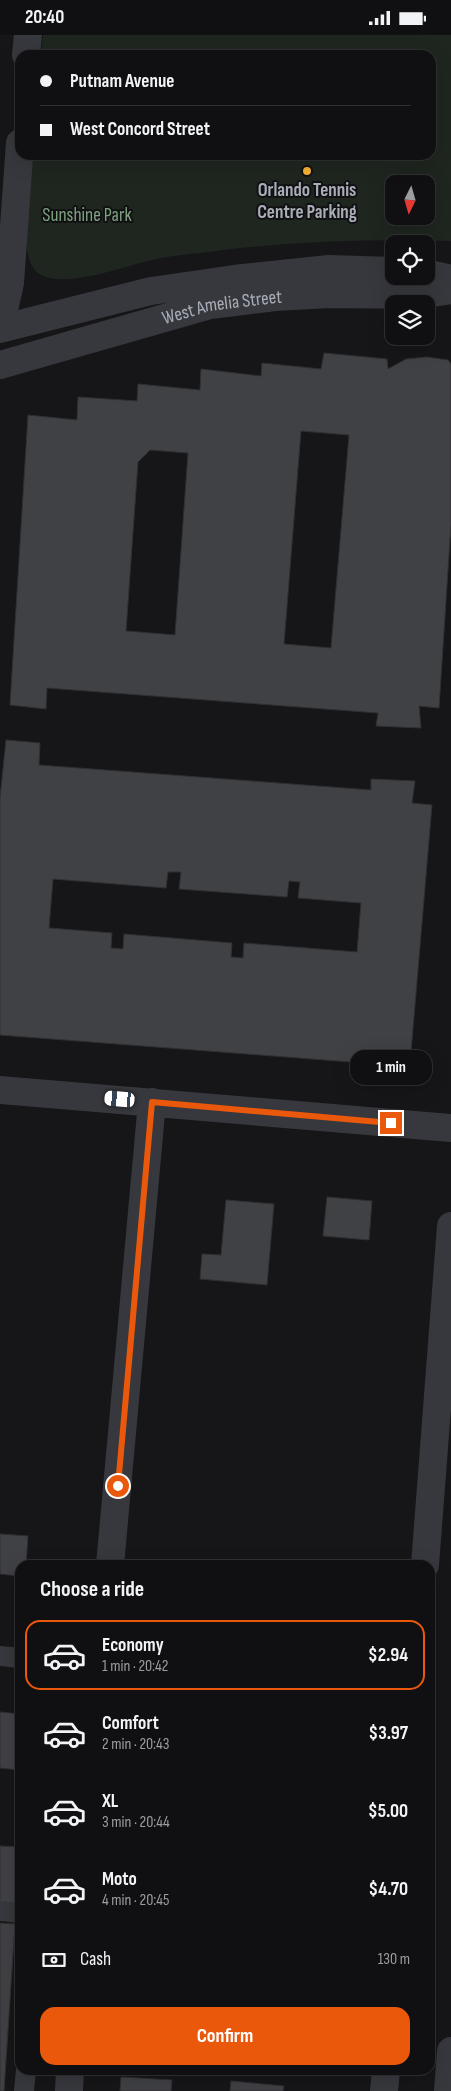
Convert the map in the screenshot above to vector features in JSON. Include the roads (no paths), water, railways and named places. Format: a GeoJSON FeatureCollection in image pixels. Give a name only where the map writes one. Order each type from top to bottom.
{"type":"FeatureCollection","features":[{"type":"Feature","properties":{"kind":"street"},"geometry":{"type":"LineString","coordinates":[[26,50],[28,35]]}},
{"type":"Feature","properties":{"kind":"street"},"geometry":{"type":"LineString","coordinates":[[0,329],[10,283],[19,160]]}},
{"type":"Feature","properties":{"kind":"street","name":"West Amelia Street"},"geometry":{"type":"LineString","coordinates":[[0,329],[151,291],[234,279],[329,269],[385,271]]}},
{"type":"Feature","properties":{"kind":"street"},"geometry":{"type":"LineString","coordinates":[[435,275],[451,279]]}},
{"type":"Feature","properties":{"kind":"street","name":"West Amelia Street"},"geometry":{"type":"LineString","coordinates":[[0,365],[210,305],[275,297],[329,294],[419,295],[451,290]]}},
{"type":"Feature","properties":{"kind":"street"},"geometry":{"type":"LineString","coordinates":[[0,1090],[451,1128]]}},
{"type":"Feature","properties":{"kind":"street"},"geometry":{"type":"LineString","coordinates":[[110,1560],[152,1102]]}},
{"type":"Feature","properties":{"kind":"street"},"geometry":{"type":"LineString","coordinates":[[425,1560],[451,1226]]}},
{"type":"Feature","properties":{"kind":"street"},"geometry":{"type":"LineString","coordinates":[[448,2091],[451,2051]]}},
{"type":"Feature","properties":{"kind":"street"},"geometry":{"type":"LineString","coordinates":[[69,2091],[70,2075]]}},
{"type":"Feature","properties":{"kind":"street"},"geometry":{"type":"LineString","coordinates":[[384,2091],[386,2075]]}},
{"type":"Feature","properties":{"kind":"lane"},"geometry":{"type":"LineString","coordinates":[[0,1656],[15,1658]]}},
{"type":"Feature","properties":{"kind":"lane"},"geometry":{"type":"LineString","coordinates":[[0,1911],[15,1912]]}},
{"type":"Feature","properties":{"kind":"lane"},"geometry":{"type":"LineString","coordinates":[[24,2091],[26,2075]]}},
{"type":"Feature","properties":{"kind":"place","name":"Orlando Tennis Centre Parking"},"geometry":{"type":"Point","coordinates":[307,171]}},
{"type":"Feature","properties":{"kind":"park label","name":"Sunshine Park"},"geometry":{"type":"Point","coordinates":[87,215]}}]}
